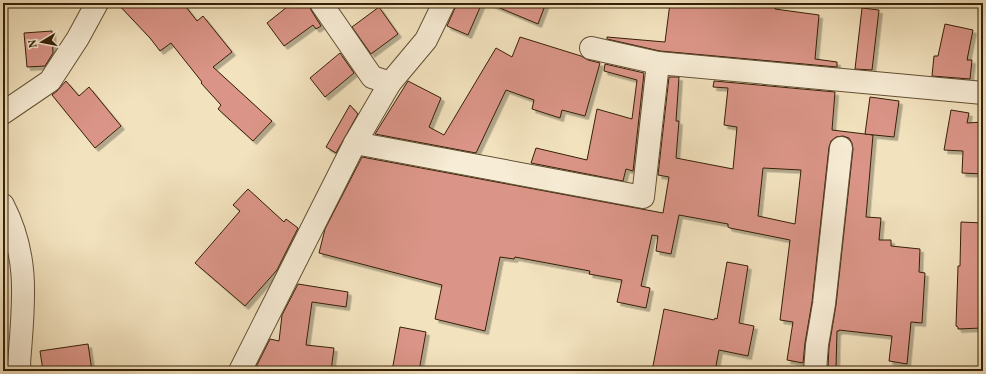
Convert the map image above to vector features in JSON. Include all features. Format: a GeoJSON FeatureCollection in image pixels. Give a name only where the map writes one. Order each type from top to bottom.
{"type":"FeatureCollection","features":[{"type":"Feature","properties":{"kind":"street"},"geometry":{"type":"LineString","coordinates":[[3,113],[50,80],[78,38],[97,3]]}},
{"type":"Feature","properties":{"kind":"street"},"geometry":{"type":"LineString","coordinates":[[321,3],[372,77],[390,83]]}},
{"type":"Feature","properties":{"kind":"street"},"geometry":{"type":"LineString","coordinates":[[240,371],[355,143],[390,83],[426,40],[444,3]]}},
{"type":"Feature","properties":{"kind":"street"},"geometry":{"type":"LineString","coordinates":[[591,48],[658,63],[983,93]]}},
{"type":"Feature","properties":{"kind":"street"},"geometry":{"type":"LineString","coordinates":[[355,143],[643,197],[658,63]]}},
{"type":"Feature","properties":{"kind":"street"},"geometry":{"type":"LineString","coordinates":[[815,371],[841,148]]}},
{"type":"Feature","properties":{"kind":"street"},"geometry":{"type":"LineString","coordinates":[[3,205],[15,234],[22,262],[24,292],[18,364],[20,371]]}},
{"type":"Feature","properties":{"kind":"building"},"geometry":{"type":"Polygon","coordinates":[[[117,3],[183,3],[197,21],[203,16],[232,52],[213,67],[272,121],[253,141],[218,109],[221,105],[201,83],[202,82],[171,43],[160,51],[150,38],[117,3]]]}},
{"type":"Feature","properties":{"kind":"building"},"geometry":{"type":"Polygon","coordinates":[[[292,3],[309,3],[311,10],[321,26],[316,29],[313,25],[284,46],[267,23],[292,3]]]}},
{"type":"Feature","properties":{"kind":"building"},"geometry":{"type":"Polygon","coordinates":[[[456,3],[482,3],[468,35],[447,26],[456,3]]]}},
{"type":"Feature","properties":{"kind":"building"},"geometry":{"type":"Polygon","coordinates":[[[488,3],[546,3],[538,24],[488,3]]]}},
{"type":"Feature","properties":{"kind":"building"},"geometry":{"type":"Polygon","coordinates":[[[670,3],[776,3],[775,9],[819,15],[815,59],[837,62],[837,67],[660,51],[607,39],[607,37],[665,42],[670,3]]]}},
{"type":"Feature","properties":{"kind":"building"},"geometry":{"type":"Polygon","coordinates":[[[379,7],[398,34],[371,54],[352,27],[379,7]]]}},
{"type":"Feature","properties":{"kind":"building"},"geometry":{"type":"Polygon","coordinates":[[[862,8],[879,10],[872,70],[855,69],[862,8]]]}},
{"type":"Feature","properties":{"kind":"building"},"geometry":{"type":"Polygon","coordinates":[[[945,24],[973,30],[967,60],[972,60],[970,79],[932,76],[934,56],[938,56],[945,24]]]}},
{"type":"Feature","properties":{"kind":"building"},"geometry":{"type":"Polygon","coordinates":[[[52,31],[53,53],[45,66],[27,67],[24,33],[52,31]]]}},
{"type":"Feature","properties":{"kind":"building"},"geometry":{"type":"Polygon","coordinates":[[[520,37],[600,63],[585,116],[562,110],[560,118],[532,109],[534,100],[506,90],[476,153],[375,134],[408,81],[441,98],[429,127],[444,135],[496,48],[512,57],[520,37]]]}},
{"type":"Feature","properties":{"kind":"building"},"geometry":{"type":"Polygon","coordinates":[[[340,53],[354,73],[325,97],[310,78],[340,53]]]}},
{"type":"Feature","properties":{"kind":"building"},"geometry":{"type":"Polygon","coordinates":[[[605,64],[644,73],[633,171],[626,169],[623,181],[531,163],[536,148],[587,160],[597,109],[632,119],[637,80],[604,71],[605,64]]]}},
{"type":"Feature","properties":{"kind":"building"},"geometry":{"type":"Polygon","coordinates":[[[669,77],[679,77],[676,121],[679,121],[676,158],[733,169],[737,127],[724,125],[728,88],[713,87],[714,81],[835,92],[832,130],[873,135],[866,217],[881,218],[879,240],[891,240],[891,246],[920,249],[919,272],[925,273],[922,323],[911,322],[907,364],[889,361],[892,336],[839,330],[837,331],[836,368],[828,367],[829,347],[836,305],[853,149],[849,138],[843,136],[836,137],[831,141],[829,147],[812,302],[803,363],[787,360],[793,322],[780,320],[790,240],[730,228],[728,227],[728,224],[679,215],[671,254],[656,251],[658,236],[652,235],[641,286],[650,288],[646,308],[617,302],[622,280],[589,274],[590,271],[515,257],[514,259],[500,257],[485,331],[435,319],[442,285],[319,253],[325,229],[362,157],[663,213],[669,177],[658,175],[669,77]],[[763,168],[758,216],[795,224],[801,170],[763,168]]]}},
{"type":"Feature","properties":{"kind":"building"},"geometry":{"type":"Polygon","coordinates":[[[66,81],[79,96],[89,87],[121,126],[95,148],[52,95],[66,81]]]}},
{"type":"Feature","properties":{"kind":"building"},"geometry":{"type":"Polygon","coordinates":[[[870,97],[899,101],[894,137],[865,134],[870,97]]]}},
{"type":"Feature","properties":{"kind":"building"},"geometry":{"type":"Polygon","coordinates":[[[350,105],[358,114],[336,153],[326,147],[350,105]]]}},
{"type":"Feature","properties":{"kind":"building"},"geometry":{"type":"Polygon","coordinates":[[[951,110],[969,113],[967,123],[983,122],[983,174],[962,173],[963,151],[944,150],[951,110]]]}},
{"type":"Feature","properties":{"kind":"building"},"geometry":{"type":"Polygon","coordinates":[[[248,189],[284,222],[286,219],[298,228],[277,270],[245,306],[195,263],[240,211],[233,205],[248,189]]]}},
{"type":"Feature","properties":{"kind":"building"},"geometry":{"type":"Polygon","coordinates":[[[961,222],[983,223],[983,279],[979,279],[981,328],[958,329],[956,326],[961,222]]]}},
{"type":"Feature","properties":{"kind":"building"},"geometry":{"type":"Polygon","coordinates":[[[727,262],[748,266],[739,323],[754,326],[748,356],[719,350],[715,371],[652,371],[664,309],[714,320],[715,318],[717,319],[727,262]]]}},
{"type":"Feature","properties":{"kind":"building"},"geometry":{"type":"Polygon","coordinates":[[[298,284],[348,292],[346,307],[312,302],[306,345],[334,348],[331,371],[254,371],[270,339],[279,341],[282,315],[298,284]]]}},
{"type":"Feature","properties":{"kind":"building"},"geometry":{"type":"Polygon","coordinates":[[[400,327],[426,332],[419,371],[392,371],[400,327]]]}},
{"type":"Feature","properties":{"kind":"building"},"geometry":{"type":"Polygon","coordinates":[[[88,344],[92,371],[43,371],[40,351],[88,344]]]}}]}
